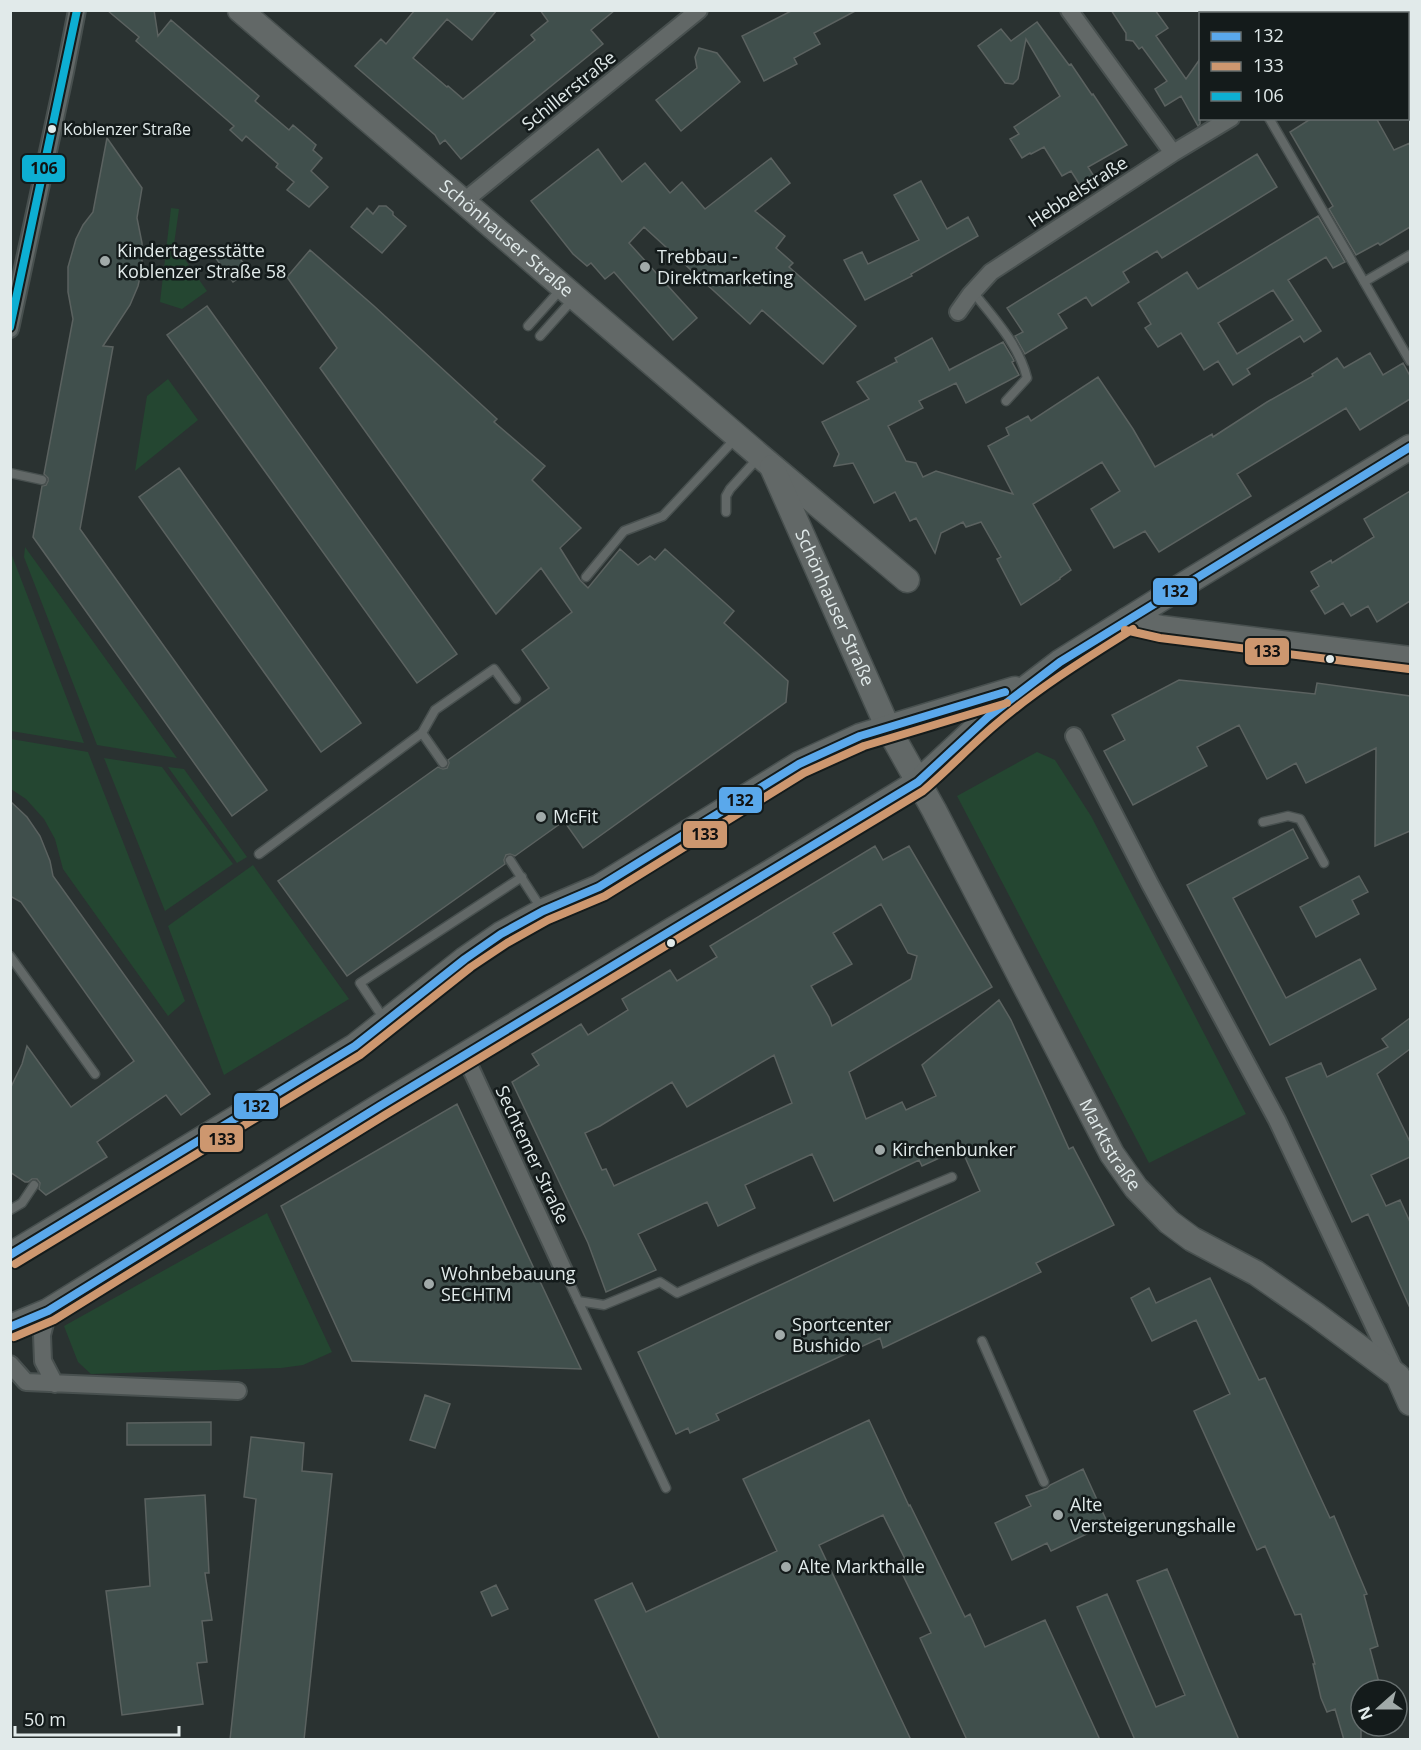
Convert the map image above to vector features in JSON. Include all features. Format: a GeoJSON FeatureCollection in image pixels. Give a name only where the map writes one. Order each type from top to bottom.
{"type":"FeatureCollection","features":[{"type":"Feature","properties":{"kind":"main road","name":"Schönhauser Straße"},"geometry":{"type":"LineString","coordinates":[[240,10],[766,462],[907,580]]}},
{"type":"Feature","properties":{"kind":"main road"},"geometry":{"type":"LineString","coordinates":[[10,1328],[48,1311],[463,1056],[918,782],[988,717],[1060,662],[1410,447]]}},
{"type":"Feature","properties":{"kind":"main road","name":"Schönhauser Straße"},"geometry":{"type":"LineString","coordinates":[[766,462],[900,750]]}},
{"type":"Feature","properties":{"kind":"main road"},"geometry":{"type":"LineString","coordinates":[[1127,620],[1161,628],[1410,659]]}},
{"type":"Feature","properties":{"kind":"main road"},"geometry":{"type":"LineString","coordinates":[[10,1255],[338,1056],[386,1023],[465,959],[501,934],[543,911],[599,887],[799,764],[860,736],[1029,685]]}},
{"type":"Feature","properties":{"kind":"main road","name":"Marktstraße"},"geometry":{"type":"LineString","coordinates":[[900,750],[1112,1154],[1136,1188],[1169,1222],[1192,1239],[1256,1273],[1316,1314],[1398,1376],[1410,1403]]}},
{"type":"Feature","properties":{"kind":"street"},"geometry":{"type":"LineString","coordinates":[[10,329],[77,10]]}},
{"type":"Feature","properties":{"kind":"street","name":"Schillerstraße"},"geometry":{"type":"LineString","coordinates":[[463,202],[699,10]]}},
{"type":"Feature","properties":{"kind":"street"},"geometry":{"type":"LineString","coordinates":[[1069,10],[1173,153]]}},
{"type":"Feature","properties":{"kind":"street","name":"Hebbelstraße"},"geometry":{"type":"LineString","coordinates":[[958,312],[991,272],[1228,120]]}},
{"type":"Feature","properties":{"kind":"street","name":"Marktstraße"},"geometry":{"type":"LineString","coordinates":[[1074,736],[1150,884],[1263,1092],[1398,1376]]}},
{"type":"Feature","properties":{"kind":"street","name":"Sechtemer Straße"},"geometry":{"type":"LineString","coordinates":[[463,1056],[564,1271]]}},
{"type":"Feature","properties":{"kind":"street"},"geometry":{"type":"LineString","coordinates":[[48,1311],[42,1335],[43,1361],[55,1384]]}},
{"type":"Feature","properties":{"kind":"street"},"geometry":{"type":"LineString","coordinates":[[10,1364],[26,1382],[238,1391]]}},
{"type":"Feature","properties":{"kind":"lane"},"geometry":{"type":"LineString","coordinates":[[1270,120],[1410,361]]}},
{"type":"Feature","properties":{"kind":"lane"},"geometry":{"type":"LineString","coordinates":[[1364,282],[1410,255],[1410,257]]}},
{"type":"Feature","properties":{"kind":"lane"},"geometry":{"type":"LineString","coordinates":[[528,326],[568,292]]}},
{"type":"Feature","properties":{"kind":"lane"},"geometry":{"type":"LineString","coordinates":[[540,336],[568,292]]}},
{"type":"Feature","properties":{"kind":"lane"},"geometry":{"type":"LineString","coordinates":[[973,292],[1001,328],[1023,362],[1027,378],[1006,401]]}},
{"type":"Feature","properties":{"kind":"lane"},"geometry":{"type":"LineString","coordinates":[[586,577],[624,531],[663,516],[737,436]]}},
{"type":"Feature","properties":{"kind":"lane"},"geometry":{"type":"LineString","coordinates":[[726,512],[726,496],[730,489],[766,462]]}},
{"type":"Feature","properties":{"kind":"lane"},"geometry":{"type":"LineString","coordinates":[[10,473],[42,480]]}},
{"type":"Feature","properties":{"kind":"lane"},"geometry":{"type":"LineString","coordinates":[[259,854],[422,733],[435,710],[494,669],[516,699]]}},
{"type":"Feature","properties":{"kind":"lane"},"geometry":{"type":"LineString","coordinates":[[422,733],[443,764]]}},
{"type":"Feature","properties":{"kind":"lane"},"geometry":{"type":"LineString","coordinates":[[1263,822],[1288,816],[1300,819],[1324,863]]}},
{"type":"Feature","properties":{"kind":"lane"},"geometry":{"type":"LineString","coordinates":[[510,860],[543,911]]}},
{"type":"Feature","properties":{"kind":"lane"},"geometry":{"type":"LineString","coordinates":[[386,1023],[360,983],[522,877]]}},
{"type":"Feature","properties":{"kind":"lane"},"geometry":{"type":"LineString","coordinates":[[10,956],[95,1074]]}},
{"type":"Feature","properties":{"kind":"lane"},"geometry":{"type":"LineString","coordinates":[[578,1301],[604,1305],[660,1282],[677,1293],[952,1177]]}},
{"type":"Feature","properties":{"kind":"lane"},"geometry":{"type":"LineString","coordinates":[[10,1210],[22,1203],[34,1185]]}},
{"type":"Feature","properties":{"kind":"lane"},"geometry":{"type":"LineString","coordinates":[[564,1271],[666,1488]]}},
{"type":"Feature","properties":{"kind":"lane"},"geometry":{"type":"LineString","coordinates":[[982,1341],[1044,1482]]}},
{"type":"Feature","properties":{"kind":"green space"},"geometry":{"type":"Polygon","coordinates":[[[171,208],[179,209],[174,244],[207,291],[182,309],[160,302],[171,208]]]}},
{"type":"Feature","properties":{"kind":"green space"},"geometry":{"type":"Polygon","coordinates":[[[168,379],[198,420],[135,471],[147,396],[168,379]]]}},
{"type":"Feature","properties":{"kind":"green space"},"geometry":{"type":"Polygon","coordinates":[[[25,547],[177,758],[97,745],[24,557],[25,547]]]}},
{"type":"Feature","properties":{"kind":"green space"},"geometry":{"type":"Polygon","coordinates":[[[11,553],[84,743],[11,731],[11,553]]]}},
{"type":"Feature","properties":{"kind":"green space"},"geometry":{"type":"Polygon","coordinates":[[[11,739],[88,752],[185,1001],[168,1016],[63,869],[55,839],[44,819],[26,799],[11,789],[11,739]]]}},
{"type":"Feature","properties":{"kind":"green space"},"geometry":{"type":"Polygon","coordinates":[[[1037,752],[1055,760],[1091,816],[1246,1114],[1149,1163],[957,796],[1037,752]]]}},
{"type":"Feature","properties":{"kind":"green space"},"geometry":{"type":"Polygon","coordinates":[[[104,758],[162,767],[233,864],[165,911],[104,758]]]}},
{"type":"Feature","properties":{"kind":"green space"},"geometry":{"type":"Polygon","coordinates":[[[168,767],[184,769],[247,857],[237,863],[168,767]]]}},
{"type":"Feature","properties":{"kind":"green space"},"geometry":{"type":"Polygon","coordinates":[[[253,865],[349,999],[224,1075],[168,926],[253,865]]]}},
{"type":"Feature","properties":{"kind":"green space"},"geometry":{"type":"Polygon","coordinates":[[[267,1213],[332,1352],[303,1365],[281,1368],[91,1374],[78,1362],[64,1326],[267,1213]]]}},
{"type":"Feature","properties":{"kind":"building"},"geometry":{"type":"Polygon","coordinates":[[[107,10],[154,10],[158,36],[171,20],[259,96],[255,101],[289,130],[293,125],[316,145],[313,150],[322,158],[311,171],[328,187],[309,207],[287,190],[294,182],[276,167],[278,164],[246,136],[242,141],[230,130],[234,126],[136,41],[139,37],[107,10]]]}},
{"type":"Feature","properties":{"kind":"building"},"geometry":{"type":"Polygon","coordinates":[[[415,10],[497,10],[472,40],[447,19],[413,58],[463,99],[535,40],[531,35],[548,21],[540,10],[615,10],[591,30],[603,44],[461,159],[445,140],[440,144],[435,135],[355,66],[381,39],[386,44],[415,10]]]}},
{"type":"Feature","properties":{"kind":"building"},"geometry":{"type":"Polygon","coordinates":[[[793,10],[857,10],[814,33],[820,44],[794,58],[797,64],[764,81],[742,36],[793,10]]]}},
{"type":"Feature","properties":{"kind":"building"},"geometry":{"type":"Polygon","coordinates":[[[1111,10],[1155,10],[1168,28],[1156,36],[1186,79],[1199,60],[1200,124],[1198,126],[1181,96],[1165,106],[1155,89],[1167,81],[1142,47],[1139,49],[1133,41],[1126,40],[1126,33],[1111,10]]]}},
{"type":"Feature","properties":{"kind":"building"},"geometry":{"type":"Polygon","coordinates":[[[1037,22],[1093,94],[1127,145],[1088,167],[1097,181],[1083,190],[1071,171],[1062,176],[1044,147],[1022,158],[1010,139],[1019,134],[1014,127],[1060,96],[1026,39],[1018,79],[1013,84],[1005,83],[978,46],[1001,29],[1011,41],[1037,22]]]}},
{"type":"Feature","properties":{"kind":"building"},"geometry":{"type":"Polygon","coordinates":[[[699,48],[717,53],[740,82],[681,131],[656,100],[697,68],[695,57],[699,48]]]}},
{"type":"Feature","properties":{"kind":"building"},"geometry":{"type":"Polygon","coordinates":[[[1309,120],[1377,120],[1394,150],[1410,143],[1410,227],[1380,245],[1378,243],[1356,255],[1329,209],[1333,206],[1290,132],[1309,120]]]}},
{"type":"Feature","properties":{"kind":"building"},"geometry":{"type":"Polygon","coordinates":[[[107,138],[142,188],[137,218],[142,243],[142,268],[130,305],[103,346],[113,347],[80,529],[267,790],[232,816],[33,537],[42,486],[48,481],[44,474],[73,319],[68,292],[68,267],[76,239],[93,212],[107,138]]]}},
{"type":"Feature","properties":{"kind":"building"},"geometry":{"type":"Polygon","coordinates":[[[598,149],[622,182],[645,163],[670,193],[682,182],[705,209],[771,158],[790,183],[755,211],[785,236],[776,248],[793,263],[789,267],[856,326],[823,364],[762,310],[750,324],[644,227],[629,243],[697,318],[673,340],[614,272],[605,279],[591,263],[587,266],[573,254],[531,201],[598,149]]]}},
{"type":"Feature","properties":{"kind":"building"},"geometry":{"type":"Polygon","coordinates":[[[1257,154],[1277,187],[1162,258],[1157,251],[1123,272],[1129,282],[1092,306],[1086,297],[1058,314],[1067,328],[1025,354],[1015,336],[1023,332],[1007,308],[1257,154]]]}},
{"type":"Feature","properties":{"kind":"building"},"geometry":{"type":"Polygon","coordinates":[[[921,181],[947,229],[968,217],[978,236],[911,274],[912,276],[865,300],[844,260],[862,252],[868,264],[919,240],[894,195],[921,181]]]}},
{"type":"Feature","properties":{"kind":"building"},"geometry":{"type":"Polygon","coordinates":[[[379,206],[386,206],[406,226],[382,253],[351,227],[367,208],[373,214],[379,206]]]}},
{"type":"Feature","properties":{"kind":"building"},"geometry":{"type":"Polygon","coordinates":[[[1318,216],[1345,262],[1333,268],[1326,257],[1288,280],[1321,331],[1304,342],[1300,336],[1247,369],[1250,374],[1233,385],[1218,361],[1204,370],[1181,333],[1158,347],[1145,328],[1151,324],[1138,303],[1187,272],[1198,289],[1318,216]],[[1273,290],[1218,323],[1237,354],[1293,320],[1273,290]]]}},
{"type":"Feature","properties":{"kind":"building"},"geometry":{"type":"Polygon","coordinates":[[[231,246],[249,271],[233,282],[215,257],[231,246]]]}},
{"type":"Feature","properties":{"kind":"building"},"geometry":{"type":"Polygon","coordinates":[[[310,250],[497,419],[494,422],[545,466],[532,480],[581,528],[560,548],[580,580],[588,588],[620,549],[638,565],[650,556],[655,560],[665,549],[734,611],[724,623],[788,681],[786,702],[583,848],[564,821],[515,856],[506,855],[505,864],[347,976],[278,881],[438,767],[447,768],[448,760],[549,688],[522,650],[572,612],[541,568],[496,614],[320,368],[337,348],[287,277],[310,250]]]}},
{"type":"Feature","properties":{"kind":"building"},"geometry":{"type":"Polygon","coordinates":[[[207,306],[457,654],[417,683],[167,335],[207,306]]]}},
{"type":"Feature","properties":{"kind":"building"},"geometry":{"type":"Polygon","coordinates":[[[932,338],[949,370],[1003,342],[1019,375],[966,403],[956,383],[919,401],[923,408],[888,426],[906,461],[916,463],[923,477],[936,471],[1013,494],[988,446],[1009,435],[1006,428],[1028,416],[1031,421],[1098,377],[1155,467],[1212,434],[1213,437],[1313,376],[1312,374],[1337,358],[1344,368],[1370,353],[1383,375],[1403,363],[1410,376],[1410,399],[1360,430],[1346,408],[1237,474],[1251,496],[1159,552],[1145,531],[1114,548],[1091,509],[1120,491],[1102,462],[1033,504],[1071,570],[1021,605],[997,559],[1001,557],[981,522],[966,527],[963,522],[941,533],[935,553],[916,518],[910,521],[895,492],[874,503],[853,463],[834,466],[839,454],[822,422],[869,399],[857,382],[897,362],[895,358],[932,338]]]}},
{"type":"Feature","properties":{"kind":"building"},"geometry":{"type":"Polygon","coordinates":[[[179,468],[361,723],[321,752],[139,497],[179,468]]]}},
{"type":"Feature","properties":{"kind":"building"},"geometry":{"type":"Polygon","coordinates":[[[1410,491],[1410,601],[1377,622],[1368,606],[1351,616],[1343,603],[1325,614],[1311,591],[1319,586],[1311,572],[1331,560],[1332,563],[1374,537],[1364,519],[1410,491]]]}},
{"type":"Feature","properties":{"kind":"building"},"geometry":{"type":"Polygon","coordinates":[[[1179,680],[1315,694],[1317,683],[1410,696],[1410,831],[1375,846],[1376,748],[1306,783],[1296,763],[1267,779],[1239,725],[1197,747],[1207,766],[1133,805],[1104,751],[1125,740],[1112,715],[1179,680]]]}},
{"type":"Feature","properties":{"kind":"building"},"geometry":{"type":"Polygon","coordinates":[[[10,801],[27,817],[40,836],[53,876],[210,1094],[181,1115],[166,1095],[97,1142],[107,1157],[46,1195],[39,1189],[40,1183],[37,1179],[25,1182],[10,1172],[10,1089],[22,1064],[27,1046],[71,1107],[134,1061],[21,902],[10,896],[10,801]]]}},
{"type":"Feature","properties":{"kind":"building"},"geometry":{"type":"Polygon","coordinates":[[[1293,829],[1308,858],[1233,898],[1286,998],[1360,959],[1376,989],[1270,1045],[1187,885],[1293,829]]]}},
{"type":"Feature","properties":{"kind":"building"},"geometry":{"type":"Polygon","coordinates":[[[875,846],[883,860],[909,846],[992,987],[849,1072],[866,1119],[902,1102],[906,1110],[936,1096],[922,1065],[999,1000],[1011,1020],[1069,1149],[1073,1147],[1114,1225],[1036,1263],[1041,1272],[883,1348],[880,1338],[716,1414],[719,1420],[690,1433],[688,1428],[676,1434],[638,1352],[980,1191],[961,1148],[922,1166],[919,1160],[834,1201],[812,1154],[745,1185],[755,1208],[718,1226],[707,1202],[638,1234],[656,1270],[606,1292],[588,1243],[512,1082],[539,1065],[532,1054],[581,1024],[588,1035],[628,1010],[622,999],[670,970],[677,981],[717,957],[710,946],[875,846]],[[881,904],[833,933],[852,964],[811,986],[832,1026],[911,979],[917,956],[908,953],[881,904]],[[774,1055],[687,1107],[672,1082],[585,1133],[602,1170],[606,1169],[614,1186],[792,1103],[774,1055]]]}},
{"type":"Feature","properties":{"kind":"building"},"geometry":{"type":"Polygon","coordinates":[[[1359,876],[1368,892],[1352,900],[1359,914],[1316,937],[1300,907],[1359,876]]]}},
{"type":"Feature","properties":{"kind":"building"},"geometry":{"type":"Polygon","coordinates":[[[1410,1018],[1410,1049],[1377,1074],[1410,1142],[1410,1157],[1371,1175],[1386,1206],[1400,1200],[1410,1222],[1410,1308],[1368,1214],[1352,1222],[1286,1078],[1321,1063],[1327,1077],[1388,1047],[1382,1039],[1410,1018]]]}},
{"type":"Feature","properties":{"kind":"building","name":"Wohnbebauung SECHTM"},"geometry":{"type":"Polygon","coordinates":[[[457,1104],[581,1369],[352,1361],[281,1206],[457,1104]]]}},
{"type":"Feature","properties":{"kind":"building"},"geometry":{"type":"Polygon","coordinates":[[[1210,1278],[1259,1380],[1265,1378],[1330,1518],[1334,1516],[1367,1594],[1364,1595],[1378,1646],[1370,1649],[1378,1678],[1349,1678],[1349,1738],[1361,1738],[1361,1740],[1344,1740],[1335,1709],[1327,1712],[1321,1698],[1313,1664],[1315,1664],[1301,1614],[1295,1615],[1265,1546],[1257,1550],[1194,1411],[1230,1394],[1196,1320],[1152,1341],[1131,1298],[1149,1288],[1156,1303],[1210,1278]]]}},
{"type":"Feature","properties":{"kind":"building"},"geometry":{"type":"Polygon","coordinates":[[[425,1395],[450,1404],[435,1448],[410,1440],[425,1395]]]}},
{"type":"Feature","properties":{"kind":"building","name":"Alte Markthalle"},"geometry":{"type":"Polygon","coordinates":[[[869,1420],[965,1617],[970,1614],[985,1647],[1045,1620],[1100,1740],[967,1740],[920,1638],[931,1633],[897,1563],[905,1559],[883,1515],[819,1545],[911,1740],[660,1740],[595,1600],[632,1583],[646,1612],[777,1551],[743,1479],[869,1420]]]}},
{"type":"Feature","properties":{"kind":"building"},"geometry":{"type":"Polygon","coordinates":[[[211,1422],[211,1445],[127,1445],[127,1423],[211,1422]]]}},
{"type":"Feature","properties":{"kind":"building"},"geometry":{"type":"Polygon","coordinates":[[[251,1437],[304,1443],[302,1471],[332,1474],[304,1740],[230,1740],[256,1499],[244,1497],[251,1437]]]}},
{"type":"Feature","properties":{"kind":"building","name":"Alte Versteigerungshalle"},"geometry":{"type":"Polygon","coordinates":[[[1083,1469],[1108,1524],[1051,1551],[1047,1543],[1012,1560],[995,1523],[1031,1506],[1026,1496],[1083,1469]]]}},
{"type":"Feature","properties":{"kind":"building"},"geometry":{"type":"Polygon","coordinates":[[[205,1495],[209,1573],[205,1573],[212,1620],[202,1621],[207,1662],[197,1663],[203,1704],[122,1715],[106,1591],[150,1586],[145,1499],[205,1495]]]}},
{"type":"Feature","properties":{"kind":"building"},"geometry":{"type":"Polygon","coordinates":[[[1167,1569],[1239,1740],[1135,1740],[1077,1607],[1107,1594],[1156,1707],[1185,1695],[1137,1581],[1167,1569]]]}},
{"type":"Feature","properties":{"kind":"building"},"geometry":{"type":"Polygon","coordinates":[[[496,1585],[508,1609],[492,1616],[481,1592],[496,1585]]]}},
{"type":"Feature","properties":{"kind":"transit line","name":"106"},"geometry":{"type":"LineString","coordinates":[[10,327],[77,10]]}},
{"type":"Feature","properties":{"kind":"transit line","name":"132"},"geometry":{"type":"LineString","coordinates":[[10,1327],[48,1311],[380,1106],[918,782],[988,717],[1060,662],[1410,447]]}},
{"type":"Feature","properties":{"kind":"transit line","name":"133"},"geometry":{"type":"LineString","coordinates":[[14,1337],[54,1320],[385,1115],[923,791],[1011,711],[1133,629]]}},
{"type":"Feature","properties":{"kind":"transit line","name":"133"},"geometry":{"type":"LineString","coordinates":[[1125,630],[1160,638],[1409,669]]}},
{"type":"Feature","properties":{"kind":"transit line","name":"132"},"geometry":{"type":"LineString","coordinates":[[10,1255],[355,1046],[465,959],[501,934],[543,911],[599,887],[799,764],[860,736],[1005,692]]}},
{"type":"Feature","properties":{"kind":"transit line","name":"133"},"geometry":{"type":"LineString","coordinates":[[15,1264],[360,1055],[471,967],[507,943],[548,920],[605,896],[804,773],[864,746],[1007,703]]}},
{"type":"Feature","properties":{"kind":"place","name":"Koblenzer Straße"},"geometry":{"type":"Point","coordinates":[52,129]}},
{"type":"Feature","properties":{"kind":"place","name":"Kindertagesstätte Koblenzer Straße 58"},"geometry":{"type":"Point","coordinates":[105,261]}},
{"type":"Feature","properties":{"kind":"place","name":"Trebbau - Direktmarketing"},"geometry":{"type":"Point","coordinates":[645,267]}},
{"type":"Feature","properties":{"kind":"place","name":"McFit"},"geometry":{"type":"Point","coordinates":[541,817]}},
{"type":"Feature","properties":{"kind":"place","name":"Kirchenbunker"},"geometry":{"type":"Point","coordinates":[880,1150]}},
{"type":"Feature","properties":{"kind":"place","name":"Wohnbebauung SECHTM"},"geometry":{"type":"Point","coordinates":[429,1284]}},
{"type":"Feature","properties":{"kind":"place","name":"Sportcenter Bushido"},"geometry":{"type":"Point","coordinates":[780,1335]}},
{"type":"Feature","properties":{"kind":"place","name":"Alte Versteigerungshalle"},"geometry":{"type":"Point","coordinates":[1058,1515]}},
{"type":"Feature","properties":{"kind":"place","name":"Alte Markthalle"},"geometry":{"type":"Point","coordinates":[786,1567]}}]}
